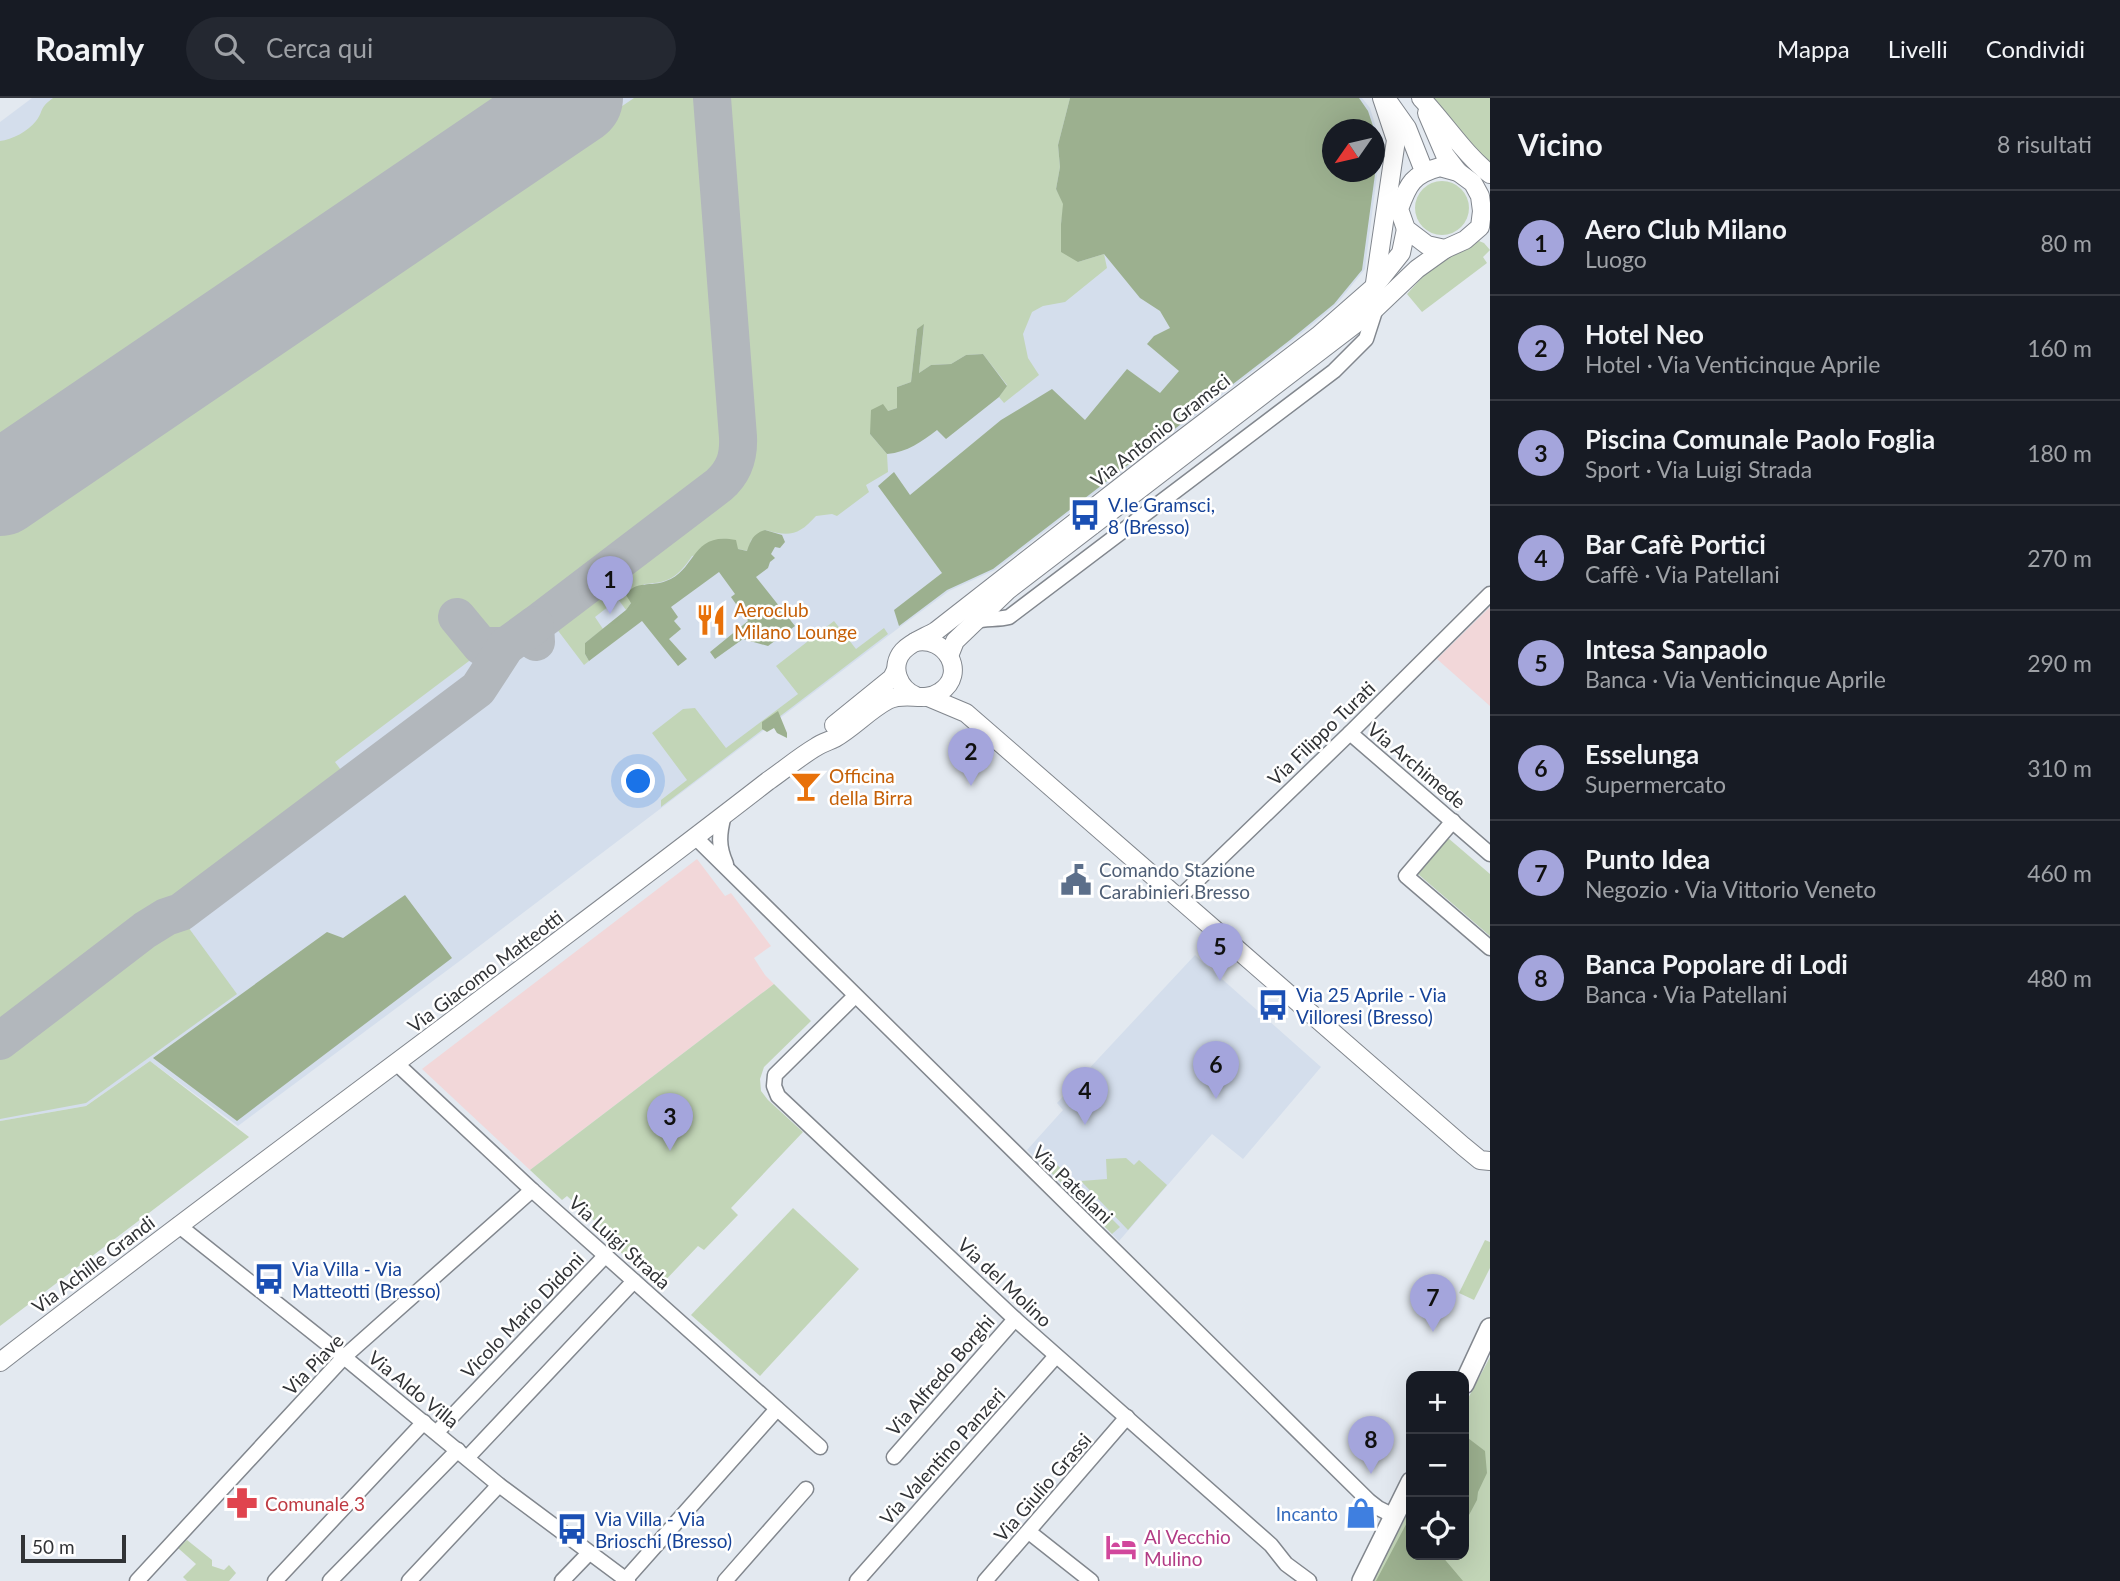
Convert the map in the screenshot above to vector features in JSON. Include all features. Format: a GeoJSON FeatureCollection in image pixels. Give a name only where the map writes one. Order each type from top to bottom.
{"type":"FeatureCollection","features":[{"type":"Feature","properties":{"kind":"main road"},"geometry":{"type":"LineString","coordinates":[[1469,1373],[1490,1328]]}},
{"type":"Feature","properties":{"kind":"main road"},"geometry":{"type":"LineString","coordinates":[[1362,1581],[1406,1492]]}},
{"type":"Feature","properties":{"kind":"street"},"geometry":{"type":"LineString","coordinates":[[1384,98],[1407,128],[1424,172]]}},
{"type":"Feature","properties":{"kind":"street"},"geometry":{"type":"LineString","coordinates":[[1374,287],[1396,140],[1384,98]]}},
{"type":"Feature","properties":{"kind":"street"},"geometry":{"type":"LineString","coordinates":[[1415,98],[1428,114],[1445,155],[1458,172],[1485,197],[1482,211],[1485,227],[1445,249],[1427,245],[1406,229],[1399,209],[1408,186],[1424,172],[1440,167],[1458,172]]}},
{"type":"Feature","properties":{"kind":"street"},"geometry":{"type":"LineString","coordinates":[[1421,98],[1479,166],[1490,174]]}},
{"type":"Feature","properties":{"kind":"street","name":"Via Antonio Gramsci"},"geometry":{"type":"LineString","coordinates":[[915,642],[936,631],[1318,336],[1374,287],[1401,253],[1406,229]]}},
{"type":"Feature","properties":{"kind":"street","name":"Via Antonio Gramsci"},"geometry":{"type":"LineString","coordinates":[[949,656],[955,641],[1008,590],[1376,308],[1423,264],[1445,249]]}},
{"type":"Feature","properties":{"kind":"street","name":"Via Filippo Turati"},"geometry":{"type":"LineString","coordinates":[[1178,899],[1490,594]]}},
{"type":"Feature","properties":{"kind":"street"},"geometry":{"type":"LineString","coordinates":[[965,713],[954,688],[952,665],[945,650],[934,643],[922,641],[915,642],[904,650],[899,656],[896,670],[902,686],[965,713],[1463,1146],[1480,1160],[1490,1161]]}},
{"type":"Feature","properties":{"kind":"street","name":"Via Giacomo Matteotti"},"geometry":{"type":"LineString","coordinates":[[815,748],[833,726],[892,678],[896,670]]}},
{"type":"Feature","properties":{"kind":"street"},"geometry":{"type":"LineString","coordinates":[[922,696],[944,689],[952,674]]}},
{"type":"Feature","properties":{"kind":"street","name":"Via Giacomo Matteotti"},"geometry":{"type":"LineString","coordinates":[[178,1225],[397,1064],[815,748],[836,738],[890,699],[902,695],[922,696]]}},
{"type":"Feature","properties":{"kind":"street","name":"Via Archimede"},"geometry":{"type":"LineString","coordinates":[[1350,733],[1490,853]]}},
{"type":"Feature","properties":{"kind":"street","name":"Via Patellani"},"geometry":{"type":"LineString","coordinates":[[724,815],[719,837],[720,851],[730,872]]}},
{"type":"Feature","properties":{"kind":"street"},"geometry":{"type":"LineString","coordinates":[[1453,821],[1406,876],[1490,948]]}},
{"type":"Feature","properties":{"kind":"street","name":"Via Patellani"},"geometry":{"type":"LineString","coordinates":[[695,837],[1369,1501],[1394,1516]]}},
{"type":"Feature","properties":{"kind":"street","name":"Via del Molino"},"geometry":{"type":"LineString","coordinates":[[855,996],[775,1075],[774,1086],[778,1096],[1015,1319],[1271,1545],[1286,1564],[1309,1581]]}},
{"type":"Feature","properties":{"kind":"street","name":"Via Luigi Strada"},"geometry":{"type":"LineString","coordinates":[[397,1064],[820,1447]]}},
{"type":"Feature","properties":{"kind":"street","name":"Via Piave"},"geometry":{"type":"LineString","coordinates":[[137,1581],[344,1357],[532,1189]]}},
{"type":"Feature","properties":{"kind":"street","name":"Via Aldo Villa"},"geometry":{"type":"LineString","coordinates":[[178,1225],[437,1432],[499,1485],[627,1580]]}},
{"type":"Feature","properties":{"kind":"street","name":"Via Achille Grandi"},"geometry":{"type":"LineString","coordinates":[[0,1362],[178,1225]]}},
{"type":"Feature","properties":{"kind":"street","name":"Vicolo Mario Didoni"},"geometry":{"type":"LineString","coordinates":[[437,1432],[606,1255]]}},
{"type":"Feature","properties":{"kind":"street"},"geometry":{"type":"LineString","coordinates":[[330,1581],[463,1454],[634,1281]]}},
{"type":"Feature","properties":{"kind":"street","name":"Via Alfredo Borghi"},"geometry":{"type":"LineString","coordinates":[[894,1457],[1015,1319]]}},
{"type":"Feature","properties":{"kind":"street","name":"Via Valentino Panzeri"},"geometry":{"type":"LineString","coordinates":[[857,1581],[1056,1356]]}},
{"type":"Feature","properties":{"kind":"street"},"geometry":{"type":"LineString","coordinates":[[627,1580],[777,1409]]}},
{"type":"Feature","properties":{"kind":"street","name":"Via Giulio Grassi"},"geometry":{"type":"LineString","coordinates":[[985,1581],[1127,1417]]}},
{"type":"Feature","properties":{"kind":"street"},"geometry":{"type":"LineString","coordinates":[[275,1581],[424,1422]]}},
{"type":"Feature","properties":{"kind":"street"},"geometry":{"type":"LineString","coordinates":[[409,1581],[499,1485]]}},
{"type":"Feature","properties":{"kind":"street"},"geometry":{"type":"LineString","coordinates":[[725,1581],[806,1489]]}},
{"type":"Feature","properties":{"kind":"street"},"geometry":{"type":"LineString","coordinates":[[1029,1532],[1091,1581]]}},
{"type":"Feature","properties":{"kind":"street"},"geometry":{"type":"LineString","coordinates":[[562,1581],[589,1553]]}},
{"type":"Feature","properties":{"kind":"shaded area"},"geometry":{"type":"Polygon","coordinates":[[[32,98],[1362,98],[1370,108],[1373,119],[1322,119],[1322,182],[1376,182],[1365,269],[1336,305],[995,570],[949,591],[238,1126],[150,1061],[86,1106],[0,1121],[0,122],[32,98]]]}},
{"type":"Feature","properties":{"kind":"shaded area"},"geometry":{"type":"Polygon","coordinates":[[[1490,607],[1490,706],[1437,659],[1490,607]]]}},
{"type":"Feature","properties":{"kind":"shaded area"},"geometry":{"type":"Polygon","coordinates":[[[697,859],[725,896],[731,893],[771,946],[754,958],[774,984],[530,1170],[422,1069],[697,859]]]}},
{"type":"Feature","properties":{"kind":"shaded area"},"geometry":{"type":"Polygon","coordinates":[[[1195,955],[1321,1067],[1243,1159],[1212,1134],[1119,1241],[1027,1150],[1063,1110],[1057,1103],[1195,955]]]}},
{"type":"Feature","properties":{"kind":"green space"},"geometry":{"type":"Polygon","coordinates":[[[53,98],[518,98],[0,450],[0,141],[15,137],[33,125],[43,107],[53,98]]]}},
{"type":"Feature","properties":{"kind":"green space"},"geometry":{"type":"Polygon","coordinates":[[[634,98],[694,98],[696,105],[722,435],[721,456],[716,467],[477,648],[481,652],[335,762],[344,774],[173,899],[0,1032],[0,530],[634,98]]]}},
{"type":"Feature","properties":{"kind":"green space"},"geometry":{"type":"Polygon","coordinates":[[[727,98],[1070,98],[1058,145],[1060,167],[1056,189],[1064,204],[1061,224],[1078,262],[1104,254],[1107,268],[1065,302],[1043,306],[1032,312],[1023,334],[1028,358],[1039,375],[1004,403],[999,397],[1007,385],[983,354],[966,355],[951,364],[931,365],[919,373],[924,325],[917,329],[911,382],[897,387],[897,408],[888,411],[870,434],[887,454],[888,472],[866,485],[869,492],[837,516],[816,516],[794,533],[765,530],[751,540],[748,551],[738,549],[692,556],[672,578],[644,584],[626,610],[618,599],[595,617],[603,629],[585,643],[585,654],[589,661],[584,665],[556,628],[735,490],[750,469],[753,454],[727,98]]]}},
{"type":"Feature","properties":{"kind":"green space"},"geometry":{"type":"Polygon","coordinates":[[[1070,98],[1359,98],[1371,119],[1322,119],[1322,182],[1374,182],[1362,270],[1334,304],[1290,340],[993,569],[947,590],[899,626],[894,610],[942,573],[878,486],[894,472],[910,495],[1001,420],[1052,389],[1085,420],[1127,369],[1160,393],[1179,371],[1147,344],[1154,336],[1170,328],[1160,311],[1140,298],[1104,254],[1078,262],[1061,252],[1063,204],[1056,189],[1060,167],[1058,145],[1070,98]]]}},
{"type":"Feature","properties":{"kind":"green space"},"geometry":{"type":"Polygon","coordinates":[[[1430,98],[1490,98],[1490,168],[1430,98]]]}},
{"type":"Feature","properties":{"kind":"green space"},"geometry":{"type":"Polygon","coordinates":[[[1447,181],[1457,185],[1465,193],[1469,208],[1465,223],[1457,231],[1437,235],[1427,231],[1419,223],[1415,203],[1419,193],[1427,185],[1447,181]]]}},
{"type":"Feature","properties":{"kind":"green space"},"geometry":{"type":"Polygon","coordinates":[[[1479,241],[1490,250],[1483,257],[1487,263],[1422,312],[1407,294],[1437,261],[1444,256],[1464,251],[1479,241]]]}},
{"type":"Feature","properties":{"kind":"green space"},"geometry":{"type":"Polygon","coordinates":[[[924,324],[919,373],[931,365],[951,364],[966,355],[983,354],[1007,386],[999,397],[946,439],[937,430],[908,449],[887,454],[870,434],[871,410],[883,404],[888,411],[897,408],[897,387],[911,382],[917,329],[924,324]]]}},
{"type":"Feature","properties":{"kind":"green space"},"geometry":{"type":"Polygon","coordinates":[[[765,530],[782,535],[785,542],[780,548],[775,547],[771,554],[775,558],[768,568],[756,577],[795,626],[768,646],[743,639],[715,659],[710,652],[748,621],[731,597],[735,594],[719,572],[671,607],[678,617],[674,621],[681,629],[669,639],[687,659],[678,666],[642,621],[589,661],[585,654],[585,643],[626,610],[631,603],[626,595],[634,587],[661,583],[676,576],[702,546],[710,541],[736,540],[738,549],[747,551],[753,538],[765,530]]]}},
{"type":"Feature","properties":{"kind":"green space"},"geometry":{"type":"Polygon","coordinates":[[[834,621],[856,649],[884,628],[888,634],[661,807],[661,800],[687,780],[652,733],[683,709],[695,708],[726,748],[798,694],[776,666],[834,621]]]}},
{"type":"Feature","properties":{"kind":"green space"},"geometry":{"type":"Polygon","coordinates":[[[778,711],[787,738],[777,733],[774,728],[767,732],[762,729],[762,722],[778,711]]]}},
{"type":"Feature","properties":{"kind":"green space"},"geometry":{"type":"Polygon","coordinates":[[[1448,838],[1490,874],[1490,936],[1418,874],[1448,838]]]}},
{"type":"Feature","properties":{"kind":"green space"},"geometry":{"type":"Polygon","coordinates":[[[405,895],[452,958],[237,1121],[153,1058],[327,932],[343,938],[405,895]]]}},
{"type":"Feature","properties":{"kind":"green space"},"geometry":{"type":"Polygon","coordinates":[[[180,916],[237,994],[86,1103],[0,1119],[0,1050],[180,916]]]}},
{"type":"Feature","properties":{"kind":"green space"},"geometry":{"type":"Polygon","coordinates":[[[774,984],[811,1021],[764,1067],[760,1079],[761,1091],[803,1132],[731,1208],[738,1215],[704,1250],[698,1246],[659,1287],[605,1238],[609,1234],[567,1196],[562,1200],[530,1170],[774,984]]]}},
{"type":"Feature","properties":{"kind":"green space"},"geometry":{"type":"Polygon","coordinates":[[[150,1061],[249,1137],[0,1326],[0,1121],[86,1106],[150,1061]]]}},
{"type":"Feature","properties":{"kind":"green space"},"geometry":{"type":"Polygon","coordinates":[[[1046,1154],[1086,1193],[1079,1200],[1039,1161],[1046,1154]]]}},
{"type":"Feature","properties":{"kind":"green space"},"geometry":{"type":"Polygon","coordinates":[[[1126,1158],[1134,1165],[1139,1160],[1167,1185],[1128,1230],[1081,1181],[1107,1179],[1106,1159],[1126,1158]]]}},
{"type":"Feature","properties":{"kind":"green space"},"geometry":{"type":"Polygon","coordinates":[[[1096,1203],[1120,1227],[1112,1234],[1089,1211],[1096,1203]]]}},
{"type":"Feature","properties":{"kind":"green space"},"geometry":{"type":"Polygon","coordinates":[[[793,1208],[859,1269],[760,1376],[691,1315],[793,1208]]]}},
{"type":"Feature","properties":{"kind":"green space"},"geometry":{"type":"Polygon","coordinates":[[[1485,1240],[1490,1242],[1490,1268],[1474,1300],[1459,1293],[1485,1240]]]}},
{"type":"Feature","properties":{"kind":"green space"},"geometry":{"type":"Polygon","coordinates":[[[1490,1357],[1490,1581],[1373,1581],[1406,1517],[1406,1560],[1469,1560],[1469,1397],[1490,1357]]]}},
{"type":"Feature","properties":{"kind":"green space"},"geometry":{"type":"Polygon","coordinates":[[[1469,1439],[1485,1451],[1487,1473],[1469,1515],[1469,1439]]]}},
{"type":"Feature","properties":{"kind":"green space"},"geometry":{"type":"Polygon","coordinates":[[[1406,1524],[1406,1560],[1445,1560],[1463,1581],[1376,1581],[1406,1524]]]}},
{"type":"Feature","properties":{"kind":"green space"},"geometry":{"type":"Polygon","coordinates":[[[187,1540],[212,1560],[212,1566],[224,1570],[229,1565],[236,1573],[229,1581],[187,1581],[183,1577],[196,1564],[178,1548],[187,1540]]]}},
{"type":"Feature","properties":{"kind":"taxiway"},"geometry":{"type":"LineString","coordinates":[[536,642],[535,625],[719,485],[734,464],[738,437],[712,98]]}},
{"type":"Feature","properties":{"kind":"taxiway"},"geometry":{"type":"LineString","coordinates":[[457,617],[481,646],[506,646]]}},
{"type":"Feature","properties":{"kind":"taxiway"},"geometry":{"type":"LineString","coordinates":[[0,1041],[145,930],[166,917],[181,912],[478,689],[506,646],[535,625]]}},
{"type":"Feature","properties":{"kind":"runway"},"geometry":{"type":"LineString","coordinates":[[0,489],[576,98]]}},
{"type":"Feature","properties":{"kind":"place","name":"V.le Gramsci, 8 (Bresso)"},"geometry":{"type":"Point","coordinates":[1085,515]}},
{"type":"Feature","properties":{"kind":"place","name":"Aero Club Milano"},"geometry":{"type":"Point","coordinates":[610,614]}},
{"type":"Feature","properties":{"kind":"place","name":"Aeroclub Milano Lounge"},"geometry":{"type":"Point","coordinates":[711,620]}},
{"type":"Feature","properties":{"kind":"place","name":"Officina della Birra"},"geometry":{"type":"Point","coordinates":[806,786]}},
{"type":"Feature","properties":{"kind":"place","name":"Hotel Neo"},"geometry":{"type":"Point","coordinates":[971,786]}},
{"type":"Feature","properties":{"kind":"place","name":"Comando Stazione Carabinieri Bresso"},"geometry":{"type":"Point","coordinates":[1076,880]}},
{"type":"Feature","properties":{"kind":"place","name":"Intesa Sanpaolo"},"geometry":{"type":"Point","coordinates":[1220,981]}},
{"type":"Feature","properties":{"kind":"place","name":"Via 25 Aprile - Via Villoresi (Bresso)"},"geometry":{"type":"Point","coordinates":[1273,1005]}},
{"type":"Feature","properties":{"kind":"place","name":"Esselunga"},"geometry":{"type":"Point","coordinates":[1216,1099]}},
{"type":"Feature","properties":{"kind":"place","name":"Bar Cafè Portici"},"geometry":{"type":"Point","coordinates":[1085,1125]}},
{"type":"Feature","properties":{"kind":"place","name":"Piscina Comunale Paolo Foglia"},"geometry":{"type":"Point","coordinates":[670,1151]}},
{"type":"Feature","properties":{"kind":"place","name":"Via Villa - Via Matteotti (Bresso)"},"geometry":{"type":"Point","coordinates":[269,1279]}},
{"type":"Feature","properties":{"kind":"place","name":"Punto Idea"},"geometry":{"type":"Point","coordinates":[1433,1332]}},
{"type":"Feature","properties":{"kind":"place","name":"Banca Popolare di Lodi"},"geometry":{"type":"Point","coordinates":[1371,1474]}},
{"type":"Feature","properties":{"kind":"place","name":"Comunale 3"},"geometry":{"type":"Point","coordinates":[242,1503]}},
{"type":"Feature","properties":{"kind":"place","name":"Incanto"},"geometry":{"type":"Point","coordinates":[1361,1513]}},
{"type":"Feature","properties":{"kind":"place","name":"Via Villa - Via Brioschi (Bresso)"},"geometry":{"type":"Point","coordinates":[572,1529]}},
{"type":"Feature","properties":{"kind":"place","name":"Al Vecchio Mulino"},"geometry":{"type":"Point","coordinates":[1121,1547]}}]}
